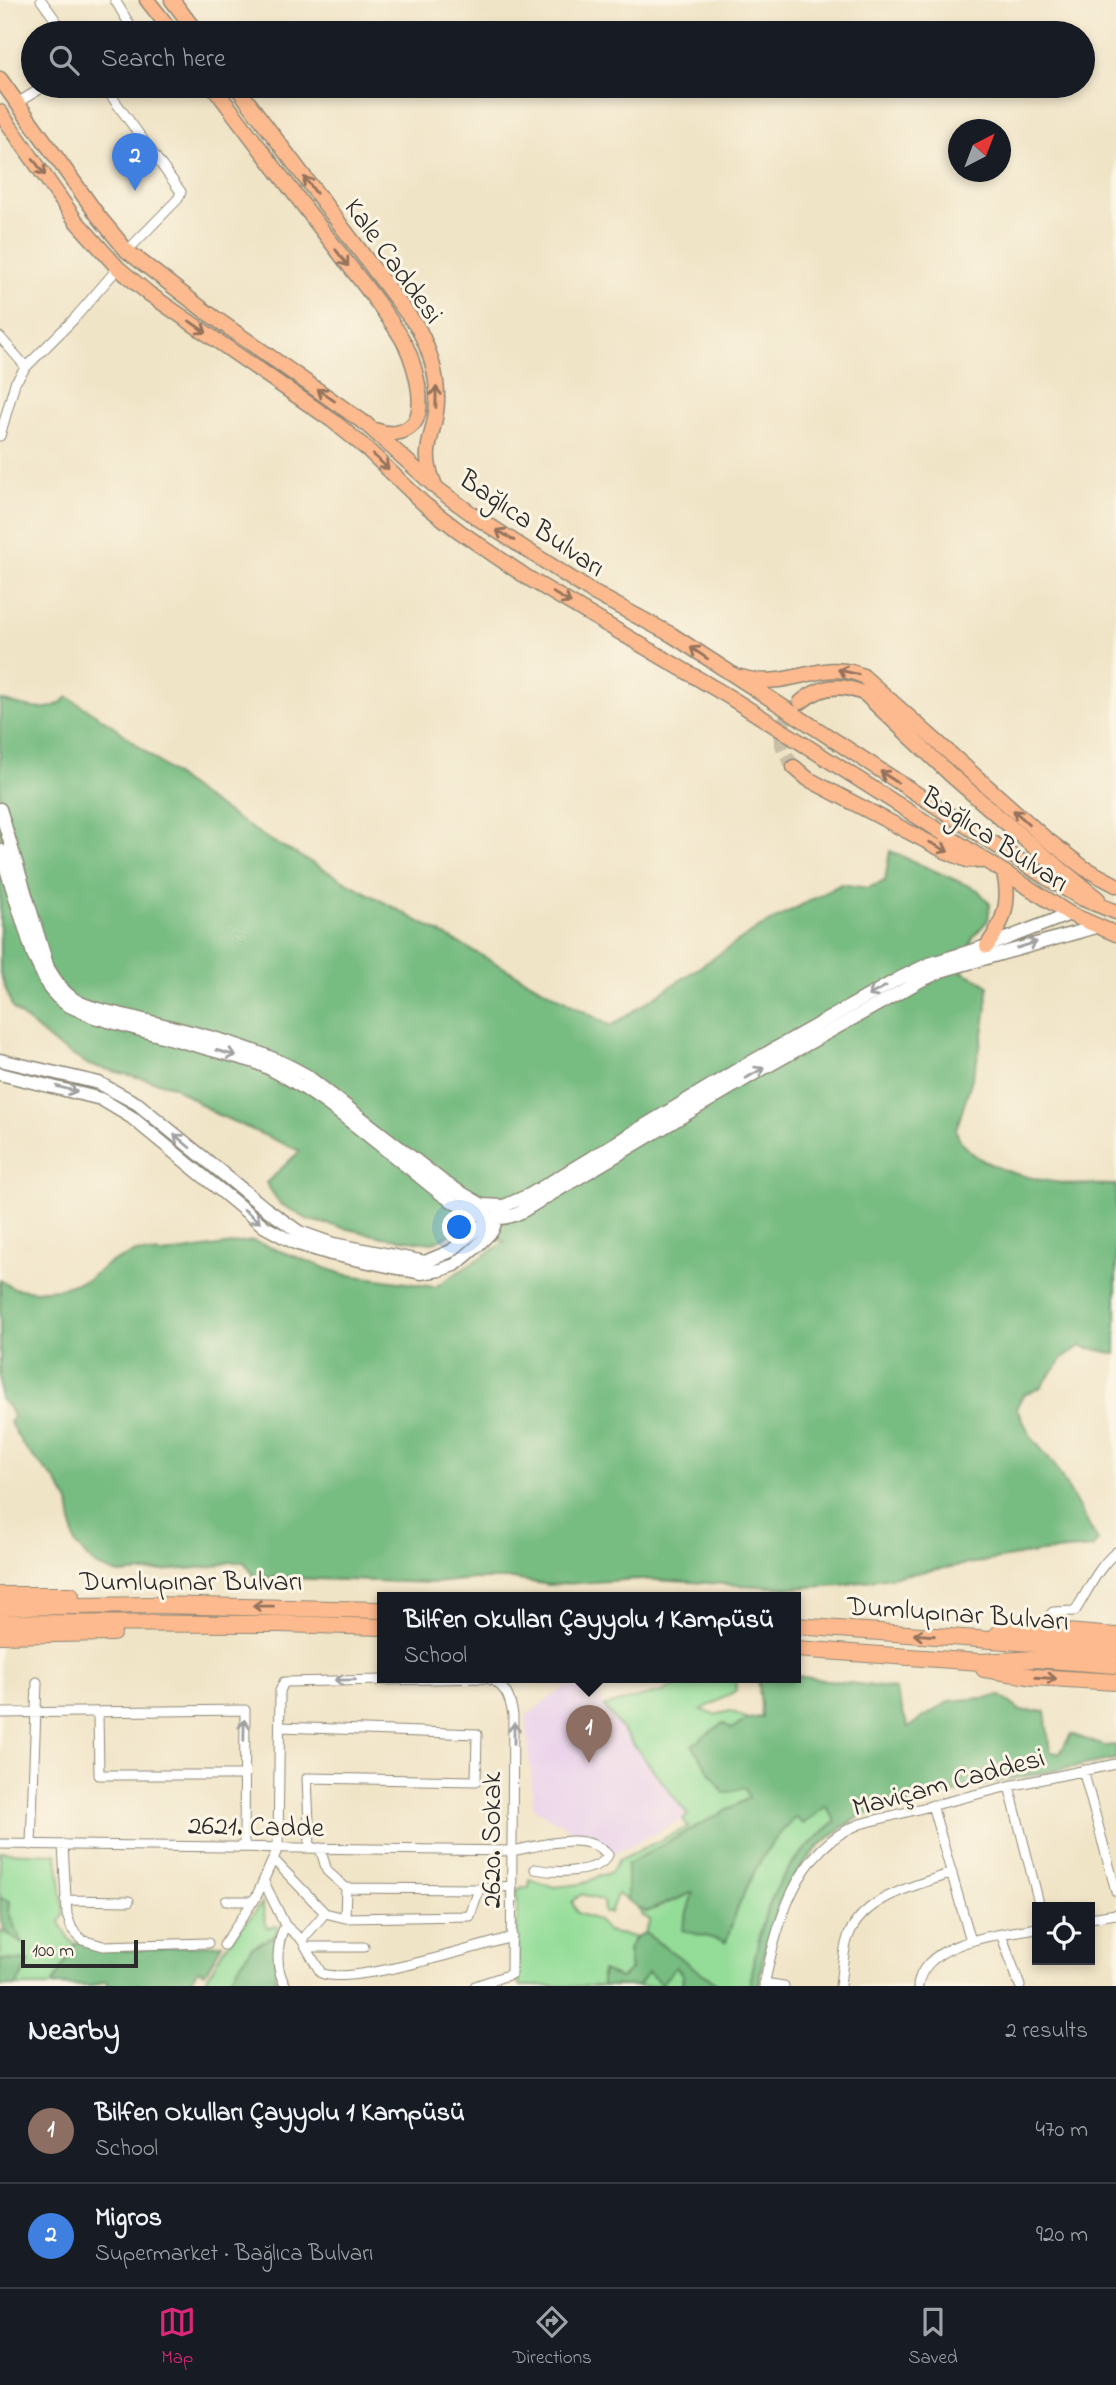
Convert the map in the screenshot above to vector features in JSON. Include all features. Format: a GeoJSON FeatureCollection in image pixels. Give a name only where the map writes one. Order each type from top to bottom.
{"type":"FeatureCollection","features":[{"type":"Feature","properties":{"kind":"highway"},"geometry":{"type":"LineString","coordinates":[[0,1595],[131,1597],[159,1599],[184,1605]]}},
{"type":"Feature","properties":{"kind":"highway","name":"Dumlupınar Bulvarı"},"geometry":{"type":"LineString","coordinates":[[0,1607],[184,1605],[377,1610]]}},
{"type":"Feature","properties":{"kind":"highway","name":"Dumlupınar Bulvarı"},"geometry":{"type":"LineString","coordinates":[[0,1623],[377,1627]]}},
{"type":"Feature","properties":{"kind":"highway"},"geometry":{"type":"LineString","coordinates":[[0,1636],[163,1631],[184,1623]]}},
{"type":"Feature","properties":{"kind":"highway","name":"Dumlupınar Bulvarı"},"geometry":{"type":"LineString","coordinates":[[801,1626],[1116,1649]]}},
{"type":"Feature","properties":{"kind":"highway"},"geometry":{"type":"LineString","coordinates":[[1035,1644],[1116,1636]]}},
{"type":"Feature","properties":{"kind":"highway","name":"Dumlupınar Bulvarı"},"geometry":{"type":"LineString","coordinates":[[801,1649],[980,1662],[1035,1644],[1116,1665]]}},
{"type":"Feature","properties":{"kind":"highway"},"geometry":{"type":"LineString","coordinates":[[930,1660],[1034,1677],[1116,1682]]}},
{"type":"Feature","properties":{"kind":"main road"},"geometry":{"type":"LineString","coordinates":[[147,0],[164,21]]}},
{"type":"Feature","properties":{"kind":"main road"},"geometry":{"type":"LineString","coordinates":[[172,0],[188,21]]}},
{"type":"Feature","properties":{"kind":"main road","name":"Bağlıca Bulvarı"},"geometry":{"type":"LineString","coordinates":[[0,79],[99,217],[127,251],[205,311],[366,424],[436,487],[476,517],[592,592],[672,635],[1045,877],[1081,898],[1114,911]]}},
{"type":"Feature","properties":{"kind":"main road","name":"Kale Caddesi"},"geometry":{"type":"LineString","coordinates":[[222,98],[371,296],[410,354],[418,384],[418,410],[414,422],[402,431],[392,433],[376,430],[366,424]]}},
{"type":"Feature","properties":{"kind":"main road","name":"Kale Caddesi"},"geometry":{"type":"LineString","coordinates":[[245,98],[418,328],[427,345],[437,384],[435,419],[427,452],[436,487]]}},
{"type":"Feature","properties":{"kind":"main road","name":"Bağlıca Bulvarı"},"geometry":{"type":"LineString","coordinates":[[2,118],[76,220],[118,268],[148,293],[333,421],[424,503],[494,555],[547,590],[731,698],[1070,914],[1116,934]]}},
{"type":"Feature","properties":{"kind":"main road"},"geometry":{"type":"LineString","coordinates":[[728,672],[767,682],[839,669],[863,676],[1045,838],[1071,859],[1116,885]]}},
{"type":"Feature","properties":{"kind":"main road"},"geometry":{"type":"LineString","coordinates":[[801,702],[820,690],[838,686],[851,687],[865,694],[951,775],[1036,849],[1114,911]]}},
{"type":"Feature","properties":{"kind":"main road"},"geometry":{"type":"LineString","coordinates":[[794,767],[808,779],[945,851],[967,860],[986,861]]}},
{"type":"Feature","properties":{"kind":"main road"},"geometry":{"type":"LineString","coordinates":[[1036,849],[1071,859]]}},
{"type":"Feature","properties":{"kind":"main road"},"geometry":{"type":"LineString","coordinates":[[987,946],[999,929],[1006,910],[1007,888],[1004,873]]}},
{"type":"Feature","properties":{"kind":"street"},"geometry":{"type":"LineString","coordinates":[[41,0],[56,21]]}},
{"type":"Feature","properties":{"kind":"street"},"geometry":{"type":"LineString","coordinates":[[115,0],[127,21]]}},
{"type":"Feature","properties":{"kind":"street"},"geometry":{"type":"LineString","coordinates":[[17,103],[25,98]]}},
{"type":"Feature","properties":{"kind":"street"},"geometry":{"type":"LineString","coordinates":[[113,98],[181,191],[178,199],[127,251]]}},
{"type":"Feature","properties":{"kind":"street"},"geometry":{"type":"LineString","coordinates":[[0,436],[15,383],[26,367],[74,319],[118,268]]}},
{"type":"Feature","properties":{"kind":"street"},"geometry":{"type":"LineString","coordinates":[[0,337],[26,367]]}},
{"type":"Feature","properties":{"kind":"street"},"geometry":{"type":"LineString","coordinates":[[0,809],[48,968],[59,986],[72,999],[232,1042],[287,1064],[306,1075],[445,1183],[482,1205],[504,1206],[531,1194],[737,1070],[900,978],[929,964],[987,946],[1070,914]]}},
{"type":"Feature","properties":{"kind":"street"},"geometry":{"type":"LineString","coordinates":[[0,850],[34,957],[49,988],[67,1005],[94,1017],[255,1062],[279,1072],[305,1088],[443,1195],[475,1213],[496,1219],[504,1219],[521,1212],[740,1082],[920,981],[944,970],[1096,927]]}},
{"type":"Feature","properties":{"kind":"street"},"geometry":{"type":"LineString","coordinates":[[0,1060],[99,1083],[138,1104],[265,1208],[299,1232],[333,1244],[425,1262],[452,1251],[481,1226],[496,1219]]}},
{"type":"Feature","properties":{"kind":"street"},"geometry":{"type":"LineString","coordinates":[[0,1074],[102,1099],[131,1117],[265,1227],[295,1243],[331,1254],[421,1273],[440,1270],[455,1265],[492,1231],[504,1206]]}},
{"type":"Feature","properties":{"kind":"street"},"geometry":{"type":"LineString","coordinates":[[1035,1644],[1053,1612],[1075,1611],[1091,1583],[1116,1552]]}},
{"type":"Feature","properties":{"kind":"street"},"geometry":{"type":"LineString","coordinates":[[224,1945],[254,1901],[278,1848],[280,1691],[284,1682],[377,1680]]}},
{"type":"Feature","properties":{"kind":"street"},"geometry":{"type":"LineString","coordinates":[[31,1845],[37,1682]]}},
{"type":"Feature","properties":{"kind":"street","name":"2620. Sokak"},"geometry":{"type":"LineString","coordinates":[[475,1986],[511,1974],[513,1715],[504,1689],[497,1683]]}},
{"type":"Feature","properties":{"kind":"street"},"geometry":{"type":"LineString","coordinates":[[0,1713],[245,1710],[244,1847]]}},
{"type":"Feature","properties":{"kind":"street"},"geometry":{"type":"LineString","coordinates":[[98,1712],[99,1775],[243,1775]]}},
{"type":"Feature","properties":{"kind":"street"},"geometry":{"type":"LineString","coordinates":[[280,1727],[477,1734],[476,1781],[307,1778],[310,1848]]}},
{"type":"Feature","properties":{"kind":"street","name":"Maviçam Caddesi"},"geometry":{"type":"LineString","coordinates":[[764,1985],[775,1936],[802,1875],[821,1851],[852,1827],[1009,1786],[1116,1765]]}},
{"type":"Feature","properties":{"kind":"street"},"geometry":{"type":"LineString","coordinates":[[1083,1770],[1116,1891]]}},
{"type":"Feature","properties":{"kind":"street"},"geometry":{"type":"LineString","coordinates":[[1009,1786],[1039,1902]]}},
{"type":"Feature","properties":{"kind":"street"},"geometry":{"type":"LineString","coordinates":[[932,1805],[971,1941]]}},
{"type":"Feature","properties":{"kind":"street","name":"2621. Cadde"},"geometry":{"type":"LineString","coordinates":[[0,1844],[512,1850],[579,1840],[602,1849],[608,1855],[604,1861],[573,1871],[550,1872],[535,1869]]}},
{"type":"Feature","properties":{"kind":"street"},"geometry":{"type":"LineString","coordinates":[[63,1845],[65,1900],[72,1929],[82,1940],[99,1946],[208,1943]]}},
{"type":"Feature","properties":{"kind":"street"},"geometry":{"type":"LineString","coordinates":[[320,1848],[327,1871],[346,1888],[479,1889],[512,1886]]}},
{"type":"Feature","properties":{"kind":"street"},"geometry":{"type":"LineString","coordinates":[[274,1860],[325,1913],[345,1918],[470,1916],[479,1889]]}},
{"type":"Feature","properties":{"kind":"street"},"geometry":{"type":"LineString","coordinates":[[840,1986],[849,1937],[868,1911],[891,1894],[952,1873]]}},
{"type":"Feature","properties":{"kind":"street"},"geometry":{"type":"LineString","coordinates":[[264,1882],[285,1925],[304,1943],[321,1973],[327,1977],[372,1975],[512,1937]]}},
{"type":"Feature","properties":{"kind":"street"},"geometry":{"type":"LineString","coordinates":[[345,1918],[346,1888]]}},
{"type":"Feature","properties":{"kind":"street"},"geometry":{"type":"LineString","coordinates":[[65,1900],[129,1901]]}},
{"type":"Feature","properties":{"kind":"street"},"geometry":{"type":"LineString","coordinates":[[226,1902],[254,1901]]}},
{"type":"Feature","properties":{"kind":"street"},"geometry":{"type":"LineString","coordinates":[[304,1943],[325,1913]]}},
{"type":"Feature","properties":{"kind":"street"},"geometry":{"type":"LineString","coordinates":[[1095,1917],[1116,1914]]}},
{"type":"Feature","properties":{"kind":"street"},"geometry":{"type":"LineString","coordinates":[[285,1925],[280,1941],[278,1967],[286,1986]]}},
{"type":"Feature","properties":{"kind":"street"},"geometry":{"type":"LineString","coordinates":[[918,1986],[921,1971],[941,1954],[971,1941],[1032,1929]]}},
{"type":"Feature","properties":{"kind":"street"},"geometry":{"type":"LineString","coordinates":[[1001,1934],[1020,1986]]}},
{"type":"Feature","properties":{"kind":"street"},"geometry":{"type":"LineString","coordinates":[[304,1943],[364,1947]]}},
{"type":"Feature","properties":{"kind":"street"},"geometry":{"type":"LineString","coordinates":[[764,1985],[784,1986]]}},
{"type":"Feature","properties":{"kind":"shaded area"},"geometry":{"type":"Polygon","coordinates":[[[570,1683],[587,1683],[689,1816],[615,1853],[534,1809],[526,1716],[570,1683]]]}},
{"type":"Feature","properties":{"kind":"green space"},"geometry":{"type":"Polygon","coordinates":[[[68,697],[115,727],[197,793],[268,839],[611,1026],[760,927],[841,884],[868,888],[885,881],[890,851],[978,890],[990,904],[988,920],[973,937],[962,972],[988,986],[987,1005],[977,1059],[956,1130],[961,1142],[984,1161],[1016,1174],[1068,1184],[1116,1185],[1116,1354],[1081,1346],[1064,1357],[1040,1388],[1023,1395],[1016,1408],[1032,1438],[1054,1464],[1098,1541],[1092,1548],[1041,1552],[842,1585],[790,1588],[639,1579],[549,1585],[513,1579],[434,1583],[255,1577],[244,1562],[118,1574],[95,1565],[75,1544],[69,1503],[56,1481],[24,1447],[10,1423],[13,1416],[8,1406],[0,1399],[0,1280],[13,1288],[34,1291],[58,1289],[87,1280],[109,1263],[136,1252],[163,1254],[253,1241],[342,1274],[435,1287],[505,1242],[465,1227],[432,1243],[383,1237],[309,1220],[280,1204],[266,1183],[300,1151],[214,1113],[173,1086],[89,1065],[57,1046],[13,1009],[0,973],[0,700],[44,708],[52,707],[68,697]]]}},
{"type":"Feature","properties":{"kind":"green space"},"geometry":{"type":"Polygon","coordinates":[[[801,1677],[895,1689],[908,1727],[950,1701],[1001,1696],[1021,1711],[1045,1711],[1050,1752],[1060,1753],[1071,1734],[1105,1746],[1116,1745],[1116,1759],[1006,1780],[863,1815],[839,1829],[819,1846],[789,1886],[769,1933],[759,1986],[750,1986],[760,1934],[774,1894],[797,1858],[836,1821],[826,1806],[803,1824],[795,1817],[782,1830],[761,1860],[745,1891],[726,1942],[682,1930],[693,1892],[646,1912],[627,1900],[627,1864],[749,1798],[745,1788],[724,1793],[692,1745],[723,1723],[732,1729],[748,1719],[762,1717],[759,1683],[801,1683],[801,1677]]]}},
{"type":"Feature","properties":{"kind":"green space"},"geometry":{"type":"Polygon","coordinates":[[[680,1683],[735,1683],[736,1691],[701,1710],[714,1715],[731,1711],[748,1719],[732,1729],[749,1798],[628,1864],[627,1900],[617,1894],[610,1913],[604,1913],[603,1901],[582,1894],[572,1902],[577,1913],[598,1920],[607,1932],[635,1937],[628,1950],[631,1969],[621,1978],[602,1972],[602,1986],[521,1986],[518,1981],[517,1890],[529,1888],[530,1880],[554,1887],[581,1884],[611,1872],[619,1860],[688,1827],[683,1819],[688,1815],[604,1706],[662,1692],[680,1683]]]}},
{"type":"Feature","properties":{"kind":"green space"},"geometry":{"type":"Polygon","coordinates":[[[825,1805],[836,1821],[797,1858],[774,1893],[760,1934],[750,1986],[720,1986],[645,1933],[650,1920],[642,1916],[637,1906],[646,1912],[694,1892],[725,1942],[744,1891],[771,1845],[795,1817],[804,1823],[825,1805]]]}},
{"type":"Feature","properties":{"kind":"green space"},"geometry":{"type":"Polygon","coordinates":[[[0,1852],[57,1854],[64,1914],[60,1922],[69,1939],[75,1944],[53,1985],[55,1986],[16,1986],[30,1961],[0,1960],[0,1930],[4,1934],[10,1901],[0,1898],[0,1852]]]}},
{"type":"Feature","properties":{"kind":"green space"},"geometry":{"type":"Polygon","coordinates":[[[0,1898],[10,1901],[9,1914],[23,1944],[3,1927],[0,1898]]]}},
{"type":"Feature","properties":{"kind":"green space"},"geometry":{"type":"Polygon","coordinates":[[[262,1903],[267,1928],[277,1926],[277,1934],[251,1948],[226,1986],[202,1986],[223,1950],[262,1903]]]}},
{"type":"Feature","properties":{"kind":"green space"},"geometry":{"type":"Polygon","coordinates":[[[645,1933],[720,1986],[682,1986],[683,1975],[676,1967],[661,1984],[648,1972],[638,1986],[602,1986],[602,1971],[621,1978],[631,1970],[628,1950],[635,1937],[645,1933]]]}},
{"type":"Feature","properties":{"kind":"green space"},"geometry":{"type":"Polygon","coordinates":[[[277,1934],[275,1975],[280,1986],[274,1983],[273,1986],[226,1986],[251,1948],[277,1934]]]}},
{"type":"Feature","properties":{"kind":"green space"},"geometry":{"type":"Polygon","coordinates":[[[80,1942],[102,1950],[121,1951],[222,1944],[205,1973],[199,1970],[186,1986],[109,1986],[106,1981],[91,1986],[52,1985],[75,1944],[80,1942]]]}},
{"type":"Feature","properties":{"kind":"green space"},"geometry":{"type":"Polygon","coordinates":[[[0,1960],[30,1961],[16,1986],[0,1986],[0,1960]]]}},
{"type":"Feature","properties":{"kind":"green space"},"geometry":{"type":"Polygon","coordinates":[[[676,1967],[683,1975],[682,1986],[638,1986],[648,1972],[676,1967]]]}},
{"type":"Feature","properties":{"kind":"tunnel"},"geometry":{"type":"LineString","coordinates":[[794,767],[783,749],[781,733],[786,718],[801,702]]}},
{"type":"Feature","properties":{"kind":"place","name":"Migros"},"geometry":{"type":"Point","coordinates":[135,191]}},
{"type":"Feature","properties":{"kind":"place","name":"Bilfen Okulları Çayyolu 1 Kampüsü"},"geometry":{"type":"Point","coordinates":[589,1763]}}]}
